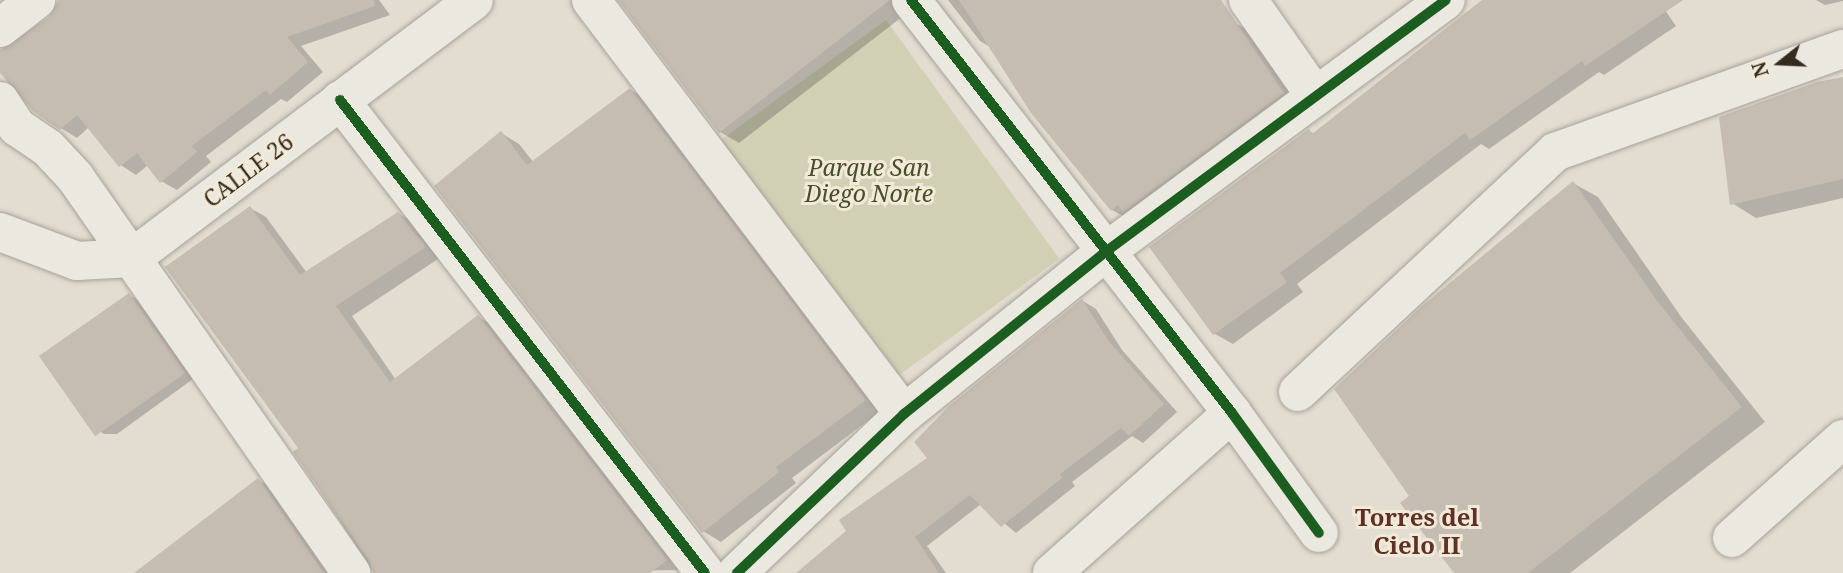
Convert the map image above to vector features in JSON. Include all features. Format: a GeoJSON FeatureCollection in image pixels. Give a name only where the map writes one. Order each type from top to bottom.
{"type":"FeatureCollection","features":[{"type":"Feature","properties":{"kind":"street"},"geometry":{"type":"LineString","coordinates":[[0,28],[36,0]]}},
{"type":"Feature","properties":{"kind":"street","name":"CALLE 26"},"geometry":{"type":"LineString","coordinates":[[132,258],[474,0]]}},
{"type":"Feature","properties":{"kind":"street"},"geometry":{"type":"LineString","coordinates":[[591,0],[904,414]]}},
{"type":"Feature","properties":{"kind":"street"},"geometry":{"type":"LineString","coordinates":[[911,0],[1108,250],[1319,533]]}},
{"type":"Feature","properties":{"kind":"street"},"geometry":{"type":"LineString","coordinates":[[1248,0],[1316,97]]}},
{"type":"Feature","properties":{"kind":"street"},"geometry":{"type":"LineString","coordinates":[[737,573],[904,414],[1108,250],[1446,0]]}},
{"type":"Feature","properties":{"kind":"street"},"geometry":{"type":"LineString","coordinates":[[1298,392],[1555,152],[1843,49]]}},
{"type":"Feature","properties":{"kind":"street"},"geometry":{"type":"LineString","coordinates":[[340,100],[705,573]]}},
{"type":"Feature","properties":{"kind":"street"},"geometry":{"type":"LineString","coordinates":[[6,122],[48,148],[75,177],[351,573]]}},
{"type":"Feature","properties":{"kind":"street"},"geometry":{"type":"LineString","coordinates":[[0,232],[77,261],[132,258]]}},
{"type":"Feature","properties":{"kind":"street"},"geometry":{"type":"LineString","coordinates":[[1052,573],[1232,413]]}},
{"type":"Feature","properties":{"kind":"street"},"geometry":{"type":"LineString","coordinates":[[1732,538],[1843,439]]}},
{"type":"Feature","properties":{"kind":"green space","name":"Parque San Diego Norte"},"geometry":{"type":"Polygon","coordinates":[[[886,20],[1059,259],[884,386],[710,148],[886,20]]]}},
{"type":"Feature","properties":{"kind":"building"},"geometry":{"type":"Polygon","coordinates":[[[59,0],[374,0],[375,6],[287,37],[308,62],[270,95],[266,90],[192,146],[197,152],[160,183],[137,153],[119,167],[77,115],[60,130],[33,111],[0,73],[0,50],[49,17],[59,0]]]}},
{"type":"Feature","properties":{"kind":"building"},"geometry":{"type":"Polygon","coordinates":[[[618,0],[890,0],[719,133],[618,0]]]}},
{"type":"Feature","properties":{"kind":"building"},"geometry":{"type":"Polygon","coordinates":[[[959,0],[1221,0],[1284,93],[1123,212],[1118,205],[1111,211],[1031,113],[959,0]]]}},
{"type":"Feature","properties":{"kind":"building"},"geometry":{"type":"Polygon","coordinates":[[[1482,0],[1683,0],[1585,66],[1582,61],[1470,140],[1465,133],[1280,273],[1287,282],[1213,335],[1149,247],[1309,129],[1312,134],[1482,0]]]}},
{"type":"Feature","properties":{"kind":"building"},"geometry":{"type":"Polygon","coordinates":[[[1843,77],[1843,179],[1730,205],[1719,117],[1817,82],[1843,77]]]}},
{"type":"Feature","properties":{"kind":"building"},"geometry":{"type":"Polygon","coordinates":[[[630,88],[866,400],[776,467],[779,472],[702,533],[434,186],[501,131],[527,165],[630,88]]]}},
{"type":"Feature","properties":{"kind":"building"},"geometry":{"type":"Polygon","coordinates":[[[1573,181],[1658,302],[1742,407],[1528,573],[1454,573],[1400,503],[1409,496],[1334,389],[1422,306],[1573,181]]]}},
{"type":"Feature","properties":{"kind":"building"},"geometry":{"type":"Polygon","coordinates":[[[250,206],[300,275],[398,212],[426,247],[336,306],[390,382],[478,315],[667,560],[650,573],[373,573],[369,560],[293,452],[298,448],[165,267],[250,206]]]}},
{"type":"Feature","properties":{"kind":"building"},"geometry":{"type":"Polygon","coordinates":[[[129,293],[185,373],[95,436],[39,356],[129,293]]]}},
{"type":"Feature","properties":{"kind":"building"},"geometry":{"type":"Polygon","coordinates":[[[1082,299],[1108,340],[1164,404],[1129,436],[1121,428],[1060,474],[1062,478],[1001,527],[970,495],[915,537],[939,573],[796,573],[846,531],[839,520],[927,458],[914,442],[949,406],[1082,299]]]}},
{"type":"Feature","properties":{"kind":"building"},"geometry":{"type":"Polygon","coordinates":[[[258,478],[324,573],[134,573],[258,478]]]}},
{"type":"Feature","properties":{"kind":"cycle path"},"geometry":{"type":"LineString","coordinates":[[911,0],[1232,413],[1319,533]]}},
{"type":"Feature","properties":{"kind":"cycle path"},"geometry":{"type":"LineString","coordinates":[[737,573],[904,414],[1108,250],[1446,0]]}},
{"type":"Feature","properties":{"kind":"cycle path"},"geometry":{"type":"LineString","coordinates":[[340,100],[705,573]]}},
{"type":"Feature","properties":{"kind":"district","name":"Torres del Cielo II"},"geometry":{"type":"Point","coordinates":[1417,531]}}]}
